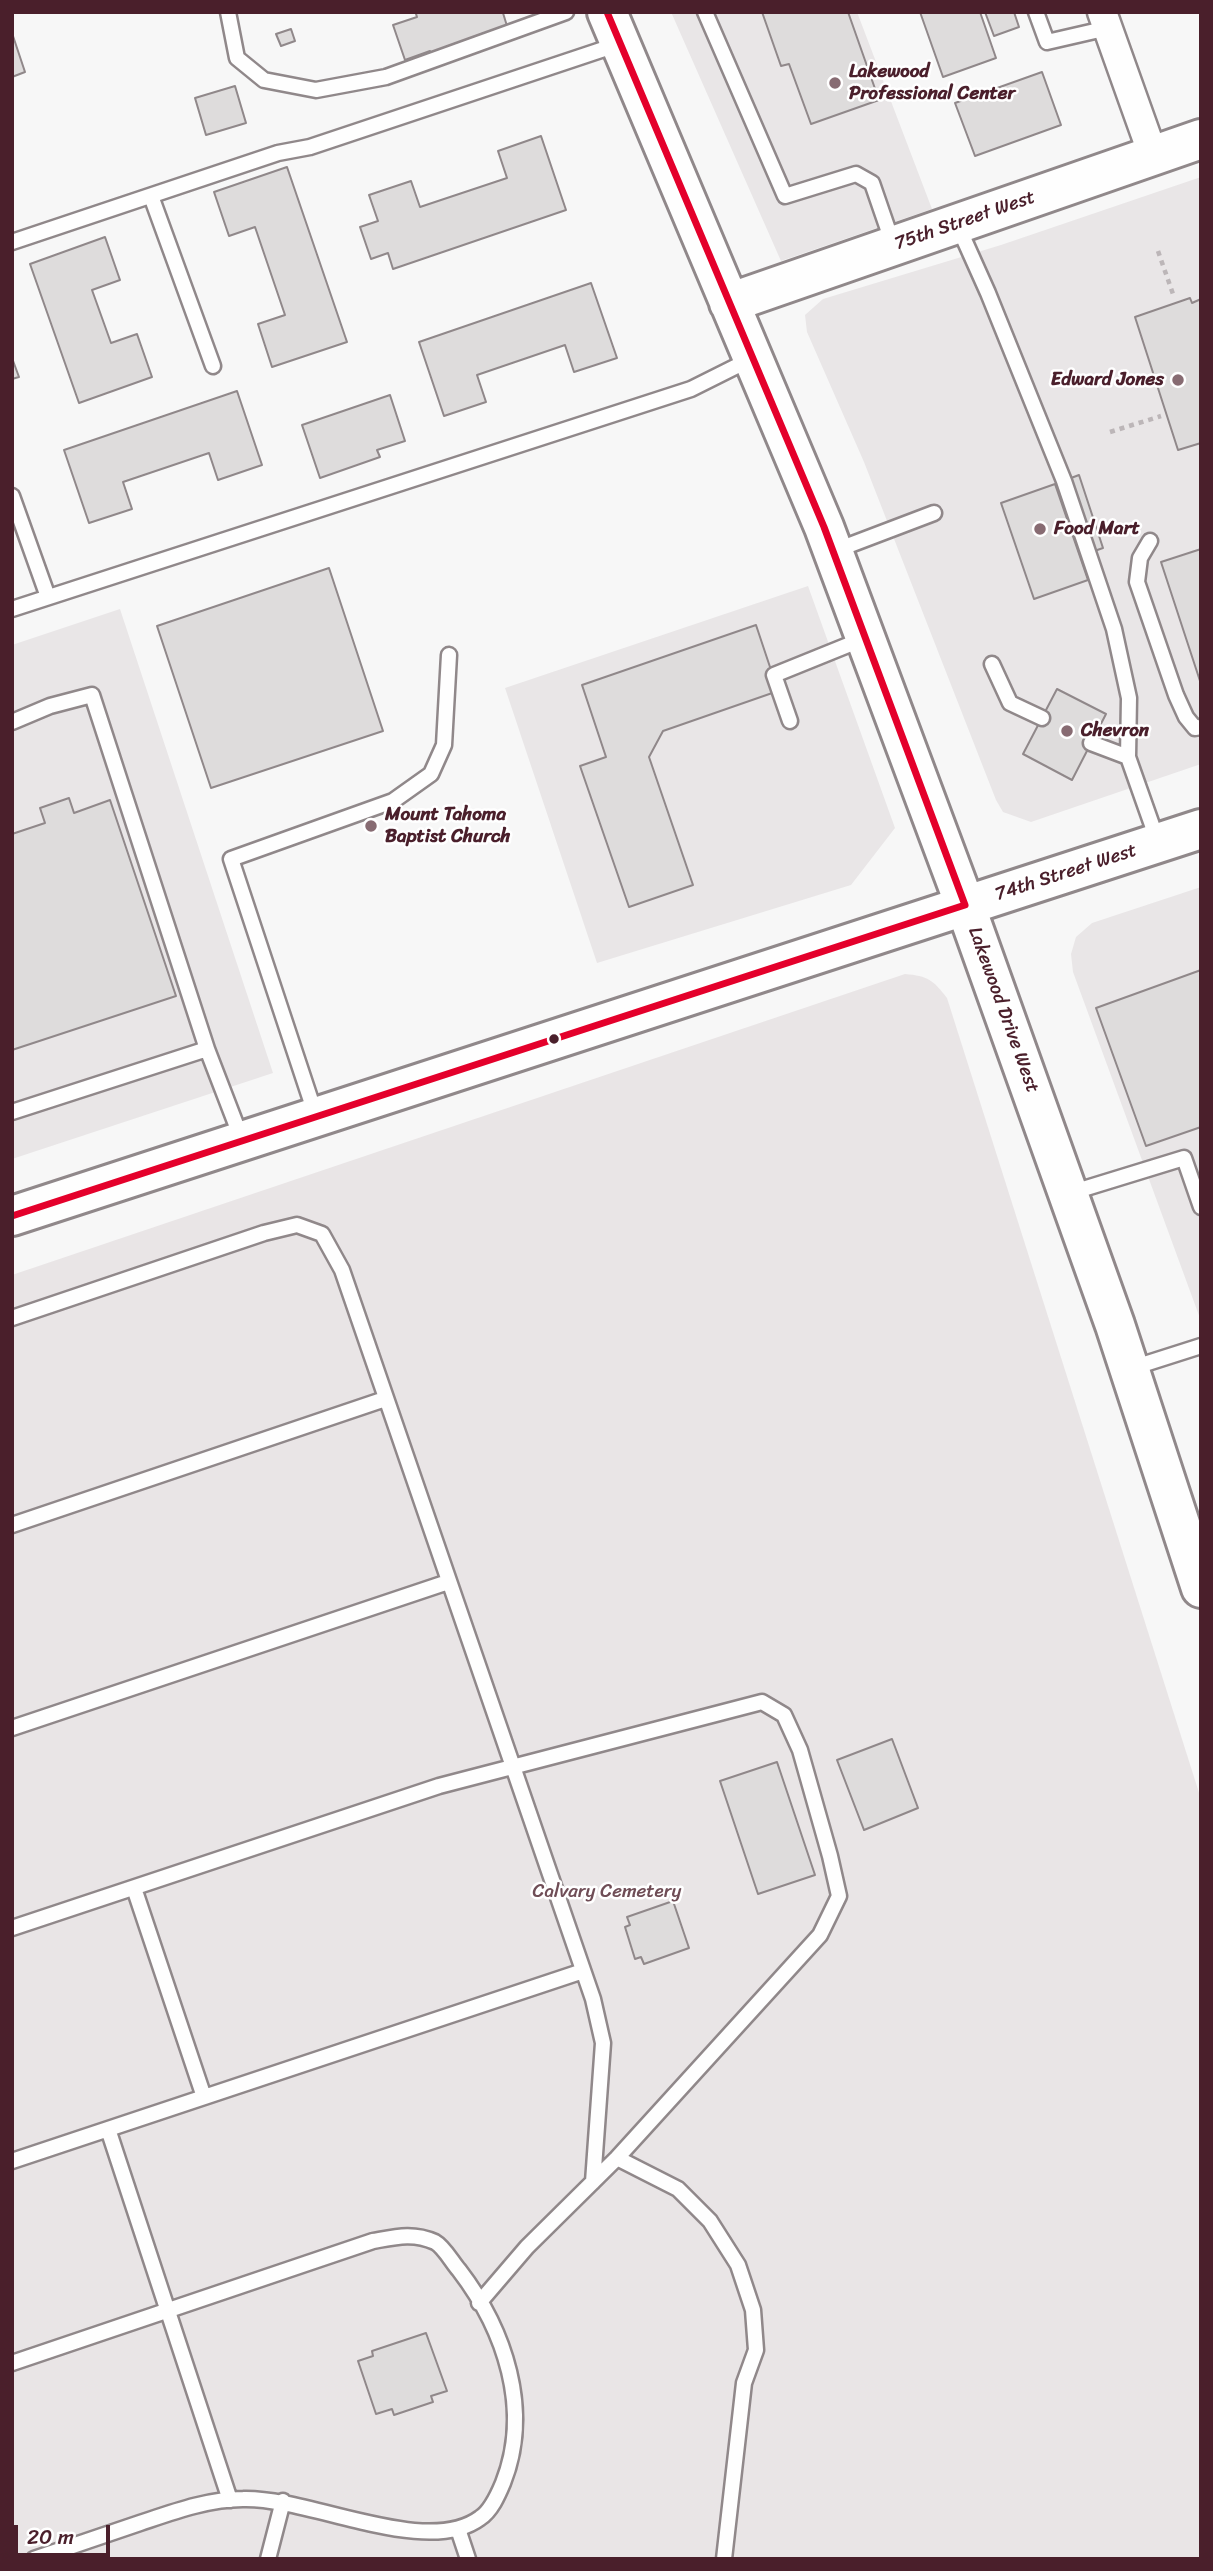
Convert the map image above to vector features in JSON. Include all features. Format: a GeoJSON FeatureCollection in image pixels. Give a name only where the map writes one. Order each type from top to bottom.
{"type":"FeatureCollection","features":[{"type":"Feature","properties":{"kind":"main road","name":"Lakewood Drive West"},"geometry":{"type":"LineString","coordinates":[[614,28],[833,551],[1069,1193],[1201,1588]]}},
{"type":"Feature","properties":{"kind":"main road","name":"75th Street West"},"geometry":{"type":"LineString","coordinates":[[729,303],[1201,139]]}},
{"type":"Feature","properties":{"kind":"main road","name":"74th Street West"},"geometry":{"type":"LineString","coordinates":[[12,1216],[1201,829]]}},
{"type":"Feature","properties":{"kind":"street"},"geometry":{"type":"LineString","coordinates":[[1105,20],[1153,155]]}},
{"type":"Feature","properties":{"kind":"lane"},"geometry":{"type":"LineString","coordinates":[[228,12],[237,58],[264,80],[316,90],[386,76],[566,12]]}},
{"type":"Feature","properties":{"kind":"lane"},"geometry":{"type":"LineString","coordinates":[[705,12],[785,196],[856,174],[872,183],[894,246]]}},
{"type":"Feature","properties":{"kind":"lane"},"geometry":{"type":"LineString","coordinates":[[1036,12],[1047,42],[1105,20]]}},
{"type":"Feature","properties":{"kind":"lane"},"geometry":{"type":"LineString","coordinates":[[12,242],[278,153],[310,147],[614,28]]}},
{"type":"Feature","properties":{"kind":"lane"},"geometry":{"type":"LineString","coordinates":[[151,196],[214,366]]}},
{"type":"Feature","properties":{"kind":"lane"},"geometry":{"type":"LineString","coordinates":[[956,224],[988,293],[1090,553],[1114,629],[1129,698],[1128,757],[1158,843]]}},
{"type":"Feature","properties":{"kind":"lane"},"geometry":{"type":"LineString","coordinates":[[12,609],[691,389],[752,359]]}},
{"type":"Feature","properties":{"kind":"lane"},"geometry":{"type":"LineString","coordinates":[[12,496],[48,597]]}},
{"type":"Feature","properties":{"kind":"lane"},"geometry":{"type":"LineString","coordinates":[[833,551],[934,513]]}},
{"type":"Feature","properties":{"kind":"lane"},"geometry":{"type":"LineString","coordinates":[[1150,541],[1140,558],[1137,582],[1176,695],[1186,717],[1195,727],[1201,727]]}},
{"type":"Feature","properties":{"kind":"lane"},"geometry":{"type":"LineString","coordinates":[[790,721],[774,675],[865,638]]}},
{"type":"Feature","properties":{"kind":"lane"},"geometry":{"type":"LineString","coordinates":[[316,1117],[231,859],[393,801],[430,774],[444,744],[449,655]]}},
{"type":"Feature","properties":{"kind":"lane"},"geometry":{"type":"LineString","coordinates":[[992,664],[1010,703],[1042,718]]}},
{"type":"Feature","properties":{"kind":"lane"},"geometry":{"type":"LineString","coordinates":[[12,722],[50,706],[92,695],[207,1049],[242,1141]]}},
{"type":"Feature","properties":{"kind":"lane"},"geometry":{"type":"LineString","coordinates":[[1091,743],[1128,757]]}},
{"type":"Feature","properties":{"kind":"lane"},"geometry":{"type":"LineString","coordinates":[[12,1112],[207,1049]]}},
{"type":"Feature","properties":{"kind":"lane"},"geometry":{"type":"LineString","coordinates":[[1069,1193],[1184,1158],[1201,1207]]}},
{"type":"Feature","properties":{"kind":"lane"},"geometry":{"type":"LineString","coordinates":[[12,1318],[264,1233],[297,1225],[322,1234],[334,1253],[583,1971],[603,2043],[593,2182]]}},
{"type":"Feature","properties":{"kind":"lane"},"geometry":{"type":"LineString","coordinates":[[1129,1369],[1201,1346]]}},
{"type":"Feature","properties":{"kind":"lane"},"geometry":{"type":"LineString","coordinates":[[12,1525],[385,1399]]}},
{"type":"Feature","properties":{"kind":"lane"},"geometry":{"type":"LineString","coordinates":[[12,1728],[448,1582]]}},
{"type":"Feature","properties":{"kind":"lane"},"geometry":{"type":"LineString","coordinates":[[12,1928],[439,1786],[762,1702],[784,1715],[800,1750],[839,1896],[820,1935],[617,2158],[527,2247],[479,2303]]}},
{"type":"Feature","properties":{"kind":"lane"},"geometry":{"type":"LineString","coordinates":[[134,1888],[204,2097]]}},
{"type":"Feature","properties":{"kind":"lane"},"geometry":{"type":"LineString","coordinates":[[12,2161],[583,1971]]}},
{"type":"Feature","properties":{"kind":"lane"},"geometry":{"type":"LineString","coordinates":[[108,2129],[230,2500]]}},
{"type":"Feature","properties":{"kind":"lane"},"geometry":{"type":"LineString","coordinates":[[617,2158],[678,2189],[710,2221],[738,2265],[753,2310],[756,2350],[744,2384],[724,2559]]}},
{"type":"Feature","properties":{"kind":"lane"},"geometry":{"type":"LineString","coordinates":[[12,2363],[373,2241],[413,2234],[438,2243],[469,2284],[498,2339],[512,2379],[516,2406],[509,2467],[498,2496],[483,2517],[465,2528],[433,2533],[400,2529],[283,2501],[242,2498],[187,2508],[34,2559]]}},
{"type":"Feature","properties":{"kind":"lane"},"geometry":{"type":"LineString","coordinates":[[268,2559],[283,2501]]}},
{"type":"Feature","properties":{"kind":"lane"},"geometry":{"type":"LineString","coordinates":[[458,2529],[468,2559]]}},
{"type":"Feature","properties":{"kind":"path"},"geometry":{"type":"LineString","coordinates":[[1158,251],[1174,297]]}},
{"type":"Feature","properties":{"kind":"path"},"geometry":{"type":"LineString","coordinates":[[1110,432],[1161,416]]}},
{"type":"Feature","properties":{"kind":"shaded area","name":"Lakewood Professional Center"},"geometry":{"type":"Polygon","coordinates":[[[671,12],[857,12],[932,209],[781,261],[671,12]]]}},
{"type":"Feature","properties":{"kind":"shaded area"},"geometry":{"type":"Polygon","coordinates":[[[1201,177],[1201,764],[1031,822],[1003,812],[996,800],[864,462],[807,332],[805,315],[823,299],[1001,245],[1201,177]]]}},
{"type":"Feature","properties":{"kind":"shaded area"},"geometry":{"type":"Polygon","coordinates":[[[808,586],[895,828],[851,885],[597,963],[505,688],[808,586]]]}},
{"type":"Feature","properties":{"kind":"shaded area"},"geometry":{"type":"Polygon","coordinates":[[[120,609],[273,1073],[12,1159],[12,645],[120,609]]]}},
{"type":"Feature","properties":{"kind":"shaded area"},"geometry":{"type":"Polygon","coordinates":[[[1201,887],[1201,1321],[1073,972],[1071,954],[1076,937],[1092,923],[1201,887]]]}},
{"type":"Feature","properties":{"kind":"green space","name":"Calvary Cemetery"},"geometry":{"type":"Polygon","coordinates":[[[905,974],[929,980],[947,998],[1201,1799],[1201,2559],[12,2559],[12,1275],[905,974]]]}},
{"type":"Feature","properties":{"kind":"building"},"geometry":{"type":"Polygon","coordinates":[[[419,12],[505,12],[503,13],[507,26],[431,54],[430,51],[405,60],[393,25],[417,17],[419,12]]]}},
{"type":"Feature","properties":{"kind":"building","name":"Lakewood Professional Center"},"geometry":{"type":"Polygon","coordinates":[[[762,12],[848,12],[879,100],[811,124],[789,64],[781,66],[762,12]]]}},
{"type":"Feature","properties":{"kind":"building"},"geometry":{"type":"Polygon","coordinates":[[[920,12],[980,12],[996,58],[943,77],[920,12]]]}},
{"type":"Feature","properties":{"kind":"building"},"geometry":{"type":"Polygon","coordinates":[[[985,12],[1014,12],[1019,27],[994,36],[985,12]]]}},
{"type":"Feature","properties":{"kind":"building"},"geometry":{"type":"Polygon","coordinates":[[[291,29],[295,41],[281,46],[276,34],[291,29]]]}},
{"type":"Feature","properties":{"kind":"building"},"geometry":{"type":"Polygon","coordinates":[[[12,33],[25,72],[12,77],[12,33]]]}},
{"type":"Feature","properties":{"kind":"building"},"geometry":{"type":"Polygon","coordinates":[[[1042,72],[1061,125],[975,156],[955,103],[1042,72]]]}},
{"type":"Feature","properties":{"kind":"building"},"geometry":{"type":"Polygon","coordinates":[[[235,86],[246,123],[206,135],[195,98],[235,86]]]}},
{"type":"Feature","properties":{"kind":"building"},"geometry":{"type":"Polygon","coordinates":[[[541,136],[566,210],[393,269],[388,253],[371,259],[360,227],[378,221],[369,195],[411,181],[420,207],[507,178],[498,151],[541,136]]]}},
{"type":"Feature","properties":{"kind":"building"},"geometry":{"type":"Polygon","coordinates":[[[287,167],[347,342],[272,367],[258,324],[285,315],[255,227],[229,236],[214,192],[287,167]]]}},
{"type":"Feature","properties":{"kind":"building"},"geometry":{"type":"Polygon","coordinates":[[[105,237],[120,280],[92,290],[111,343],[137,334],[152,377],[79,403],[30,264],[105,237]]]}},
{"type":"Feature","properties":{"kind":"building"},"geometry":{"type":"Polygon","coordinates":[[[591,283],[617,358],[574,372],[565,345],[477,375],[486,402],[444,416],[419,342],[591,283]]]}},
{"type":"Feature","properties":{"kind":"building","name":"Edward Jones"},"geometry":{"type":"Polygon","coordinates":[[[1190,298],[1192,303],[1201,299],[1201,443],[1178,450],[1135,317],[1190,298]]]}},
{"type":"Feature","properties":{"kind":"building"},"geometry":{"type":"Polygon","coordinates":[[[12,358],[19,377],[12,379],[12,358]]]}},
{"type":"Feature","properties":{"kind":"building"},"geometry":{"type":"Polygon","coordinates":[[[237,391],[262,465],[218,480],[209,453],[123,482],[132,509],[89,523],[64,450],[237,391]]]}},
{"type":"Feature","properties":{"kind":"building"},"geometry":{"type":"Polygon","coordinates":[[[390,395],[405,441],[377,450],[380,457],[320,478],[302,425],[390,395]]]}},
{"type":"Feature","properties":{"kind":"building"},"geometry":{"type":"Polygon","coordinates":[[[1079,475],[1103,548],[1080,556],[1055,484],[1079,475]]]}},
{"type":"Feature","properties":{"kind":"building","name":"Food Mart"},"geometry":{"type":"Polygon","coordinates":[[[1055,484],[1088,580],[1034,599],[1001,503],[1055,484]]]}},
{"type":"Feature","properties":{"kind":"building"},"geometry":{"type":"Polygon","coordinates":[[[1201,549],[1201,684],[1161,562],[1201,549]]]}},
{"type":"Feature","properties":{"kind":"building"},"geometry":{"type":"Polygon","coordinates":[[[329,568],[383,731],[211,788],[157,626],[329,568]]]}},
{"type":"Feature","properties":{"kind":"building"},"geometry":{"type":"Polygon","coordinates":[[[756,625],[778,691],[663,731],[649,757],[693,885],[629,907],[580,766],[606,757],[582,685],[756,625]]]}},
{"type":"Feature","properties":{"kind":"building","name":"Chevron"},"geometry":{"type":"Polygon","coordinates":[[[1057,689],[1106,714],[1072,780],[1023,754],[1057,689]]]}},
{"type":"Feature","properties":{"kind":"building"},"geometry":{"type":"Polygon","coordinates":[[[69,798],[74,813],[110,800],[176,996],[12,1050],[12,834],[45,823],[40,808],[69,798]]]}},
{"type":"Feature","properties":{"kind":"building"},"geometry":{"type":"Polygon","coordinates":[[[1201,970],[1201,1127],[1146,1146],[1096,1008],[1201,970]]]}},
{"type":"Feature","properties":{"kind":"building"},"geometry":{"type":"Polygon","coordinates":[[[892,1739],[918,1808],[864,1830],[837,1760],[892,1739]]]}},
{"type":"Feature","properties":{"kind":"building"},"geometry":{"type":"Polygon","coordinates":[[[777,1762],[815,1875],[758,1894],[720,1781],[777,1762]]]}},
{"type":"Feature","properties":{"kind":"building"},"geometry":{"type":"Polygon","coordinates":[[[673,1901],[689,1948],[644,1964],[641,1957],[635,1959],[625,1927],[630,1925],[627,1917],[673,1901]]]}},
{"type":"Feature","properties":{"kind":"building"},"geometry":{"type":"Polygon","coordinates":[[[426,2333],[447,2391],[431,2396],[433,2402],[394,2415],[392,2409],[376,2414],[358,2361],[373,2356],[372,2351],[426,2333]]]}},
{"type":"Feature","properties":{"kind":"transit line"},"geometry":{"type":"LineString","coordinates":[[607,12],[824,527],[965,905]]}},
{"type":"Feature","properties":{"kind":"transit line"},"geometry":{"type":"LineString","coordinates":[[12,1216],[965,905]]}},
{"type":"Feature","properties":{"kind":"place","name":"Lakewood Professional Center"},"geometry":{"type":"Point","coordinates":[835,83]}},
{"type":"Feature","properties":{"kind":"place","name":"Edward Jones"},"geometry":{"type":"Point","coordinates":[1178,380]}},
{"type":"Feature","properties":{"kind":"place","name":"Food Mart"},"geometry":{"type":"Point","coordinates":[1040,529]}},
{"type":"Feature","properties":{"kind":"place","name":"Chevron"},"geometry":{"type":"Point","coordinates":[1067,731]}},
{"type":"Feature","properties":{"kind":"place","name":"Mount Tahoma Baptist Church"},"geometry":{"type":"Point","coordinates":[371,826]}}]}
